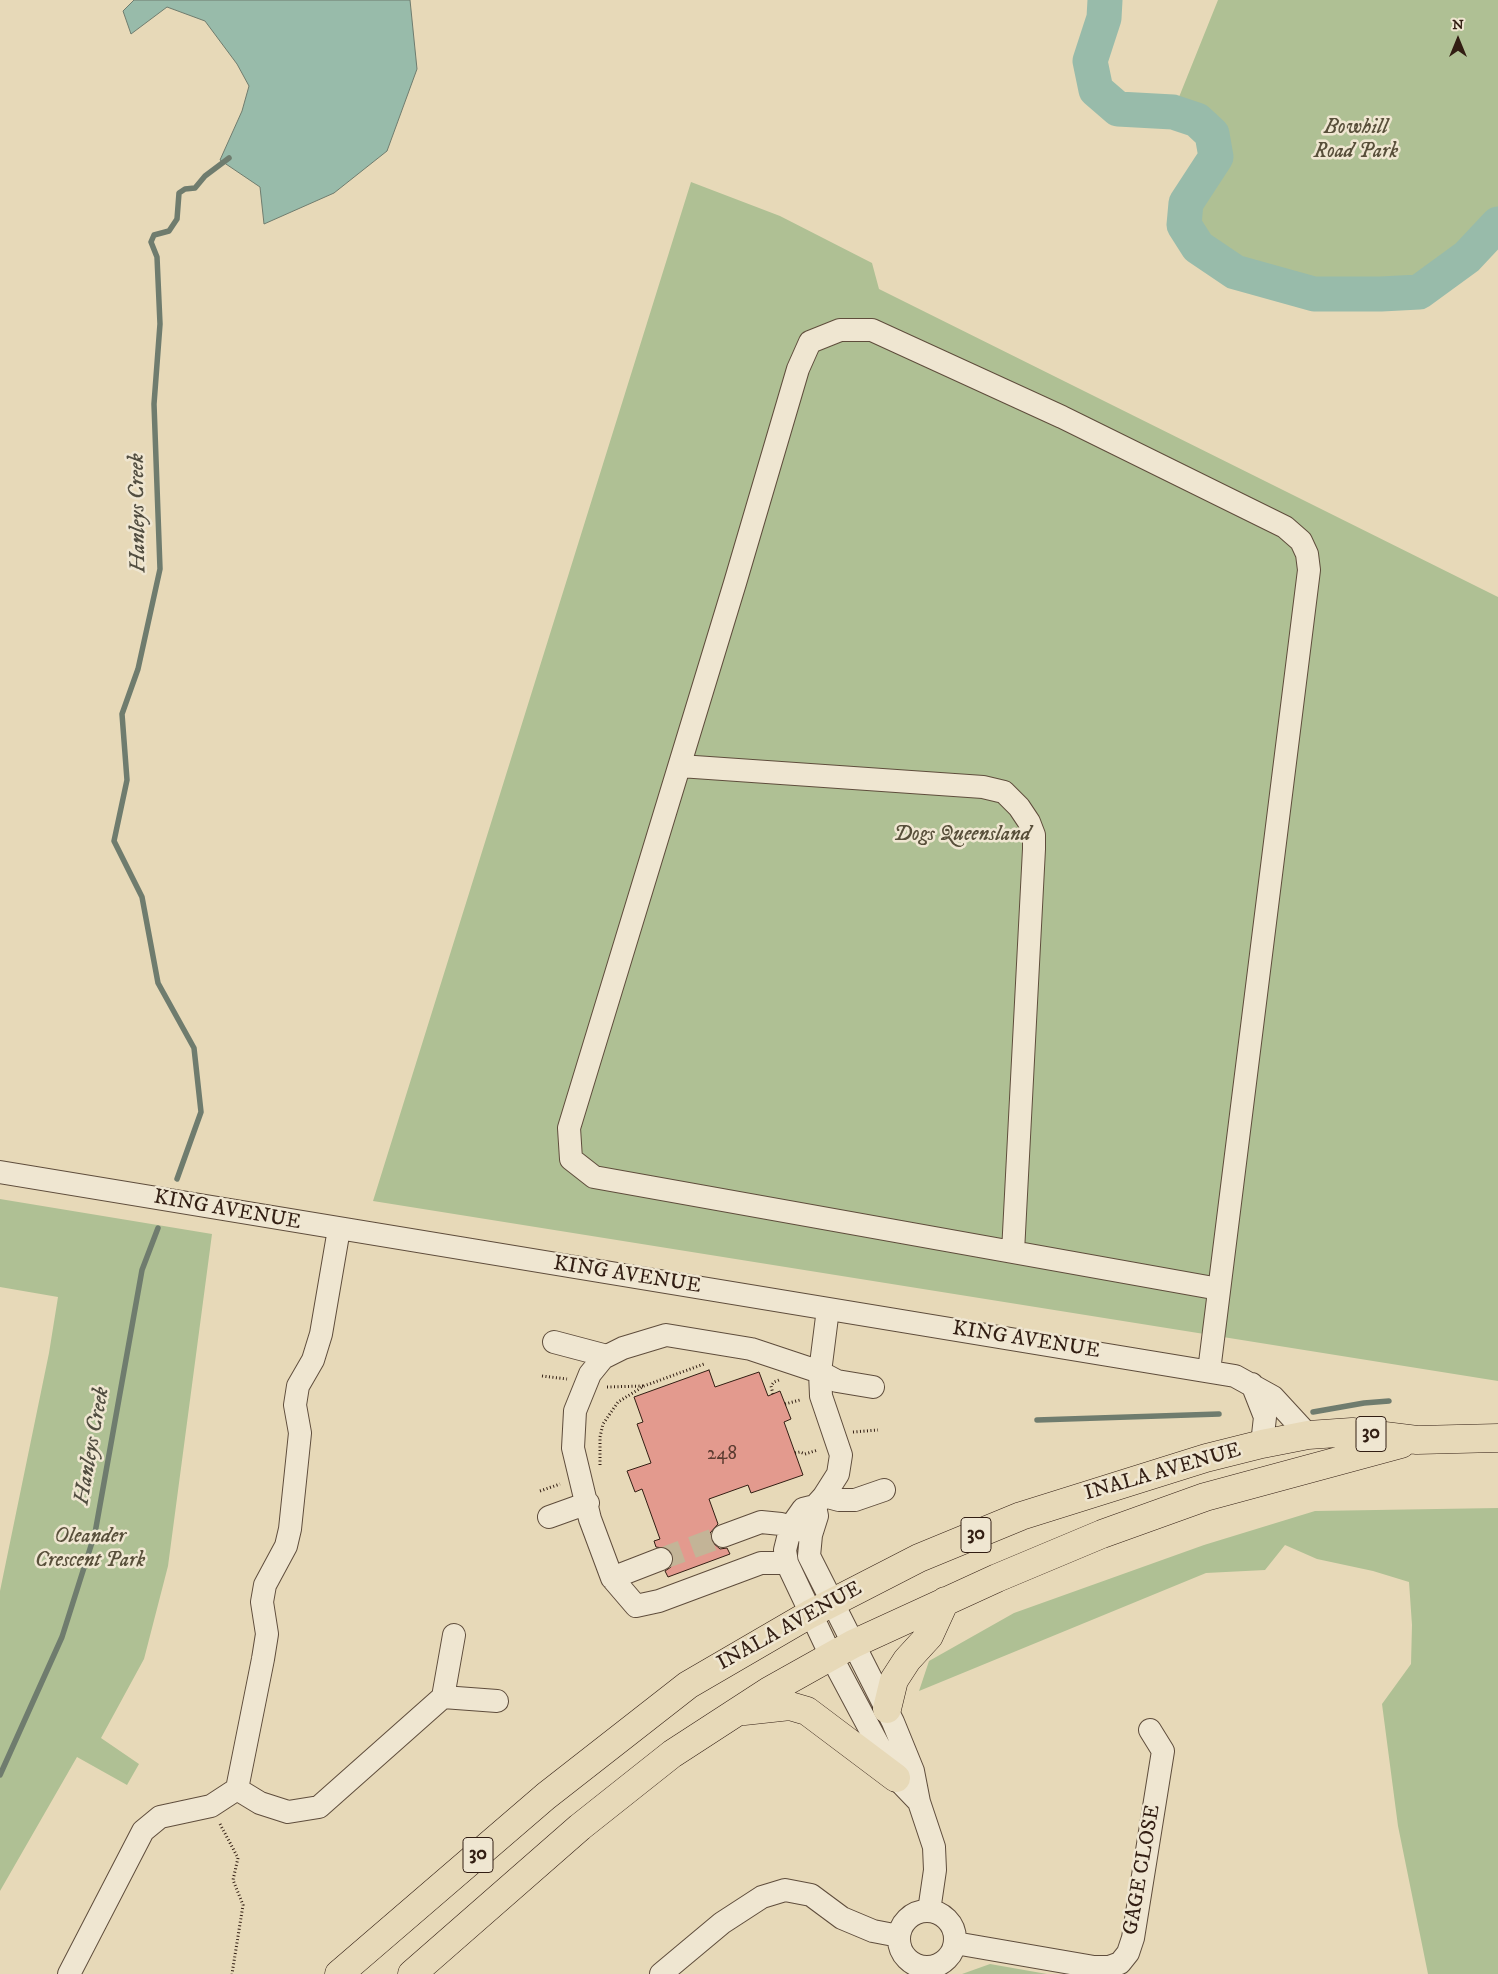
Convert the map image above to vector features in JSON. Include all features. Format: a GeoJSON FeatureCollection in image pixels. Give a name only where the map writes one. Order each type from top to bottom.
{"type":"FeatureCollection","features":[{"type":"Feature","properties":{"kind":"main road","name":"30"},"geometry":{"type":"LineString","coordinates":[[1316,1435],[1352,1432],[1418,1440],[1498,1438]]}},
{"type":"Feature","properties":{"kind":"main road","name":"INALA AVENUE"},"geometry":{"type":"LineString","coordinates":[[339,1974],[546,1796],[626,1731],[688,1685],[821,1608],[919,1558],[1022,1516],[1206,1458],[1262,1444],[1316,1435]]}},
{"type":"Feature","properties":{"kind":"main road","name":"INALA AVENUE"},"geometry":{"type":"LineString","coordinates":[[412,1974],[580,1827],[672,1754],[738,1711],[842,1650],[945,1601],[1102,1534],[1205,1497],[1418,1440]]}},
{"type":"Feature","properties":{"kind":"main road"},"geometry":{"type":"LineString","coordinates":[[887,1709],[894,1680],[907,1660],[929,1636],[945,1601]]}},
{"type":"Feature","properties":{"kind":"main road"},"geometry":{"type":"LineString","coordinates":[[738,1711],[790,1706],[807,1711],[905,1774]]}},
{"type":"Feature","properties":{"kind":"street"},"geometry":{"type":"LineString","coordinates":[[1209,1371],[1249,1066],[1310,570],[1301,541],[1285,528],[1062,417],[872,330],[840,330],[810,342],[798,369],[680,766],[569,1128],[571,1159],[594,1177],[1219,1289]]}},
{"type":"Feature","properties":{"kind":"street"},"geometry":{"type":"LineString","coordinates":[[680,766],[983,787],[1004,792],[1029,822],[1034,835],[1034,849],[1013,1252]]}},
{"type":"Feature","properties":{"kind":"street","name":"KING AVENUE"},"geometry":{"type":"LineString","coordinates":[[0,1172],[1235,1376],[1273,1397],[1316,1435]]}},
{"type":"Feature","properties":{"kind":"street"},"geometry":{"type":"LineString","coordinates":[[69,1974],[144,1831],[160,1817],[210,1806],[237,1789],[267,1634],[262,1602],[265,1585],[286,1546],[290,1529],[300,1433],[295,1405],[298,1386],[313,1360],[321,1334],[339,1229]]}},
{"type":"Feature","properties":{"kind":"street"},"geometry":{"type":"LineString","coordinates":[[828,1309],[820,1372],[821,1396],[841,1455],[838,1474],[819,1501],[817,1516],[801,1530],[785,1550],[787,1563],[821,1608],[919,1802],[934,1847],[935,1870],[929,1911]]}},
{"type":"Feature","properties":{"kind":"street"},"geometry":{"type":"LineString","coordinates":[[787,1563],[761,1563],[658,1601],[636,1606],[612,1578],[590,1519],[588,1503],[573,1448],[575,1411],[590,1374],[607,1356],[630,1345],[666,1335],[751,1349],[820,1372],[836,1381],[873,1387]]}},
{"type":"Feature","properties":{"kind":"street"},"geometry":{"type":"LineString","coordinates":[[554,1342],[607,1356]]}},
{"type":"Feature","properties":{"kind":"street"},"geometry":{"type":"LineString","coordinates":[[1252,1384],[1265,1417],[1262,1444]]}},
{"type":"Feature","properties":{"kind":"street"},"geometry":{"type":"LineString","coordinates":[[819,1501],[854,1500],[884,1490]]}},
{"type":"Feature","properties":{"kind":"street"},"geometry":{"type":"LineString","coordinates":[[548,1518],[588,1503]]}},
{"type":"Feature","properties":{"kind":"street"},"geometry":{"type":"LineString","coordinates":[[723,1536],[761,1522],[801,1530]]}},
{"type":"Feature","properties":{"kind":"street"},"geometry":{"type":"LineString","coordinates":[[801,1530],[821,1608]]}},
{"type":"Feature","properties":{"kind":"street"},"geometry":{"type":"LineString","coordinates":[[612,1578],[661,1560]]}},
{"type":"Feature","properties":{"kind":"street"},"geometry":{"type":"LineString","coordinates":[[237,1789],[260,1803],[288,1812],[319,1807],[442,1697],[454,1635]]}},
{"type":"Feature","properties":{"kind":"street"},"geometry":{"type":"LineString","coordinates":[[842,1650],[887,1709],[905,1774]]}},
{"type":"Feature","properties":{"kind":"street"},"geometry":{"type":"LineString","coordinates":[[442,1697],[496,1701]]}},
{"type":"Feature","properties":{"kind":"street","name":"GAGE CLOSE"},"geometry":{"type":"LineString","coordinates":[[955,1943],[1094,1967],[1109,1967],[1120,1963],[1128,1953],[1133,1938],[1163,1751],[1150,1730]]}},
{"type":"Feature","properties":{"kind":"street"},"geometry":{"type":"LineString","coordinates":[[661,1974],[722,1922],[762,1897],[785,1890],[811,1896],[842,1918],[865,1928],[899,1936]]}},
{"type":"Feature","properties":{"kind":"street"},"geometry":{"type":"LineString","coordinates":[[929,1911],[941,1914],[948,1919],[953,1926],[955,1943],[948,1958],[925,1970],[910,1962],[904,1956],[900,1949],[899,1936],[903,1924],[908,1917],[916,1913],[929,1911]]}},
{"type":"Feature","properties":{"kind":"path"},"geometry":{"type":"LineString","coordinates":[[540,1491],[599,1470],[602,1424],[618,1402],[644,1386],[701,1364],[711,1365]]}},
{"type":"Feature","properties":{"kind":"path"},"geometry":{"type":"LineString","coordinates":[[773,1394],[771,1386],[774,1382],[781,1380]]}},
{"type":"Feature","properties":{"kind":"path"},"geometry":{"type":"LineString","coordinates":[[604,1387],[644,1386]]}},
{"type":"Feature","properties":{"kind":"path"},"geometry":{"type":"LineString","coordinates":[[785,1404],[801,1400],[798,1394]]}},
{"type":"Feature","properties":{"kind":"path"},"geometry":{"type":"LineString","coordinates":[[845,1434],[878,1430]]}},
{"type":"Feature","properties":{"kind":"path"},"geometry":{"type":"LineString","coordinates":[[210,1806],[238,1858],[234,1880],[243,1905],[232,1974]]}},
{"type":"Feature","properties":{"kind":"green space","name":"Bowhill Road Park"},"geometry":{"type":"Polygon","coordinates":[[[1218,0],[1498,0],[1498,224],[1467,257],[1419,292],[1314,294],[1235,272],[1198,247],[1184,225],[1186,203],[1216,156],[1212,134],[1197,120],[1173,112],[1218,0]]]}},
{"type":"Feature","properties":{"kind":"green space","name":"Dogs Queensland"},"geometry":{"type":"Polygon","coordinates":[[[691,182],[780,216],[872,263],[879,289],[1498,597],[1498,1381],[373,1201],[691,182]]]}},
{"type":"Feature","properties":{"kind":"green space","name":"Oleander Crescent Park"},"geometry":{"type":"Polygon","coordinates":[[[0,1199],[212,1234],[168,1566],[144,1659],[101,1738],[139,1764],[127,1785],[77,1757],[0,1891],[0,1591],[49,1353],[58,1297],[0,1287],[0,1199]]]}},
{"type":"Feature","properties":{"kind":"green space"},"geometry":{"type":"Polygon","coordinates":[[[1498,1508],[1498,1974],[1428,1974],[1398,1826],[1382,1704],[1411,1664],[1412,1625],[1409,1582],[1373,1571],[1317,1559],[1285,1545],[1265,1570],[1206,1573],[919,1691],[929,1661],[1014,1613],[1204,1545],[1315,1511],[1498,1508]]]}},
{"type":"Feature","properties":{"kind":"green space"},"geometry":{"type":"Polygon","coordinates":[[[990,1964],[1047,1974],[962,1974],[990,1964]]]}},
{"type":"Feature","properties":{"kind":"shaded area"},"geometry":{"type":"Polygon","coordinates":[[[134,0],[410,0],[417,69],[387,151],[334,193],[264,224],[260,187],[220,160],[242,111],[249,86],[237,64],[205,21],[167,7],[131,34],[123,11],[134,0]]]}},
{"type":"Feature","properties":{"kind":"building"},"geometry":{"type":"Polygon","coordinates":[[[709,1370],[715,1387],[759,1372],[768,1396],[780,1391],[791,1419],[784,1422],[803,1475],[751,1493],[748,1485],[709,1499],[718,1524],[710,1533],[711,1541],[720,1549],[727,1548],[730,1554],[668,1577],[665,1571],[671,1567],[673,1555],[669,1549],[656,1547],[654,1541],[660,1539],[642,1489],[635,1492],[627,1471],[651,1463],[637,1424],[643,1422],[634,1397],[709,1370]]]}},
{"type":"Feature","properties":{"kind":"waterway"},"geometry":{"type":"LineString","coordinates":[[1105,0],[1104,18],[1090,61],[1096,90],[1118,109],[1173,112],[1197,120],[1212,134],[1216,157],[1186,203],[1184,225],[1198,247],[1235,272],[1314,294],[1419,292],[1467,257],[1498,224]]}},
{"type":"Feature","properties":{"kind":"waterway","name":"Hanleys Creek"},"geometry":{"type":"LineString","coordinates":[[177,1179],[201,1112],[194,1048],[158,983],[142,897],[114,841],[127,780],[122,714],[138,669],[160,569],[154,404],[160,324],[157,257],[151,242],[154,235],[169,231],[177,219],[179,193],[185,189],[195,188],[205,176],[229,158]]}},
{"type":"Feature","properties":{"kind":"waterway","name":"Hanleys Creek"},"geometry":{"type":"LineString","coordinates":[[0,1775],[62,1637],[95,1533],[142,1270],[158,1228]]}},
{"type":"Feature","properties":{"kind":"waterway"},"geometry":{"type":"LineString","coordinates":[[1313,1412],[1364,1403],[1389,1401]]}},
{"type":"Feature","properties":{"kind":"waterway"},"geometry":{"type":"LineString","coordinates":[[1037,1420],[1219,1414]]}},
{"type":"Feature","properties":{"kind":"tunnel"},"geometry":{"type":"LineString","coordinates":[[661,1559],[723,1536]]}}]}
